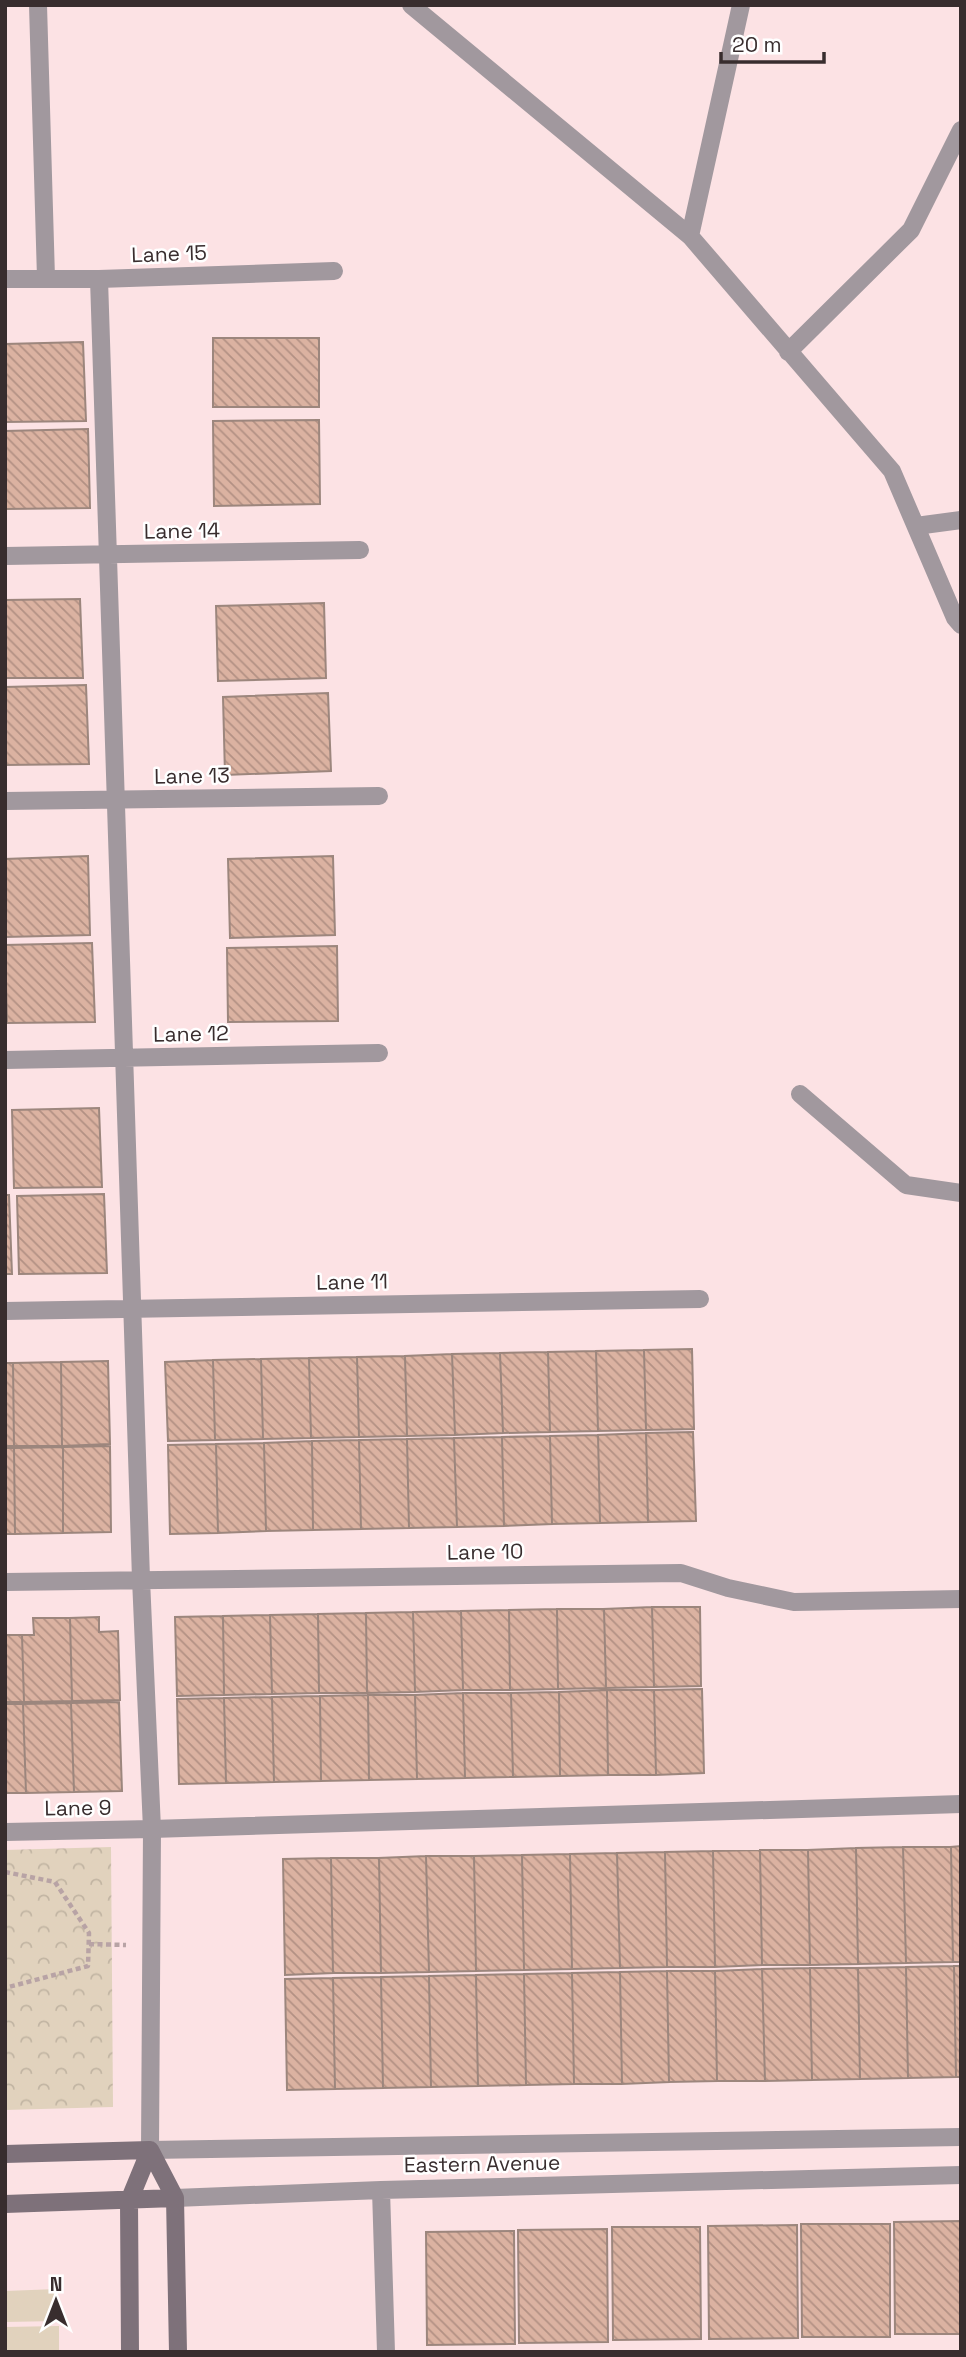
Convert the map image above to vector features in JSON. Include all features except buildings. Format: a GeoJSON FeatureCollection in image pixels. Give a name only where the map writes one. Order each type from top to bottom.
{"type":"FeatureCollection","features":[{"type":"Feature","properties":{"kind":"main road","name":"Eastern Avenue"},"geometry":{"type":"LineString","coordinates":[[5,2154],[150,2150]]}},
{"type":"Feature","properties":{"kind":"main road"},"geometry":{"type":"LineString","coordinates":[[150,2150],[175,2198],[178,2352]]}},
{"type":"Feature","properties":{"kind":"main road"},"geometry":{"type":"LineString","coordinates":[[130,2352],[129,2201],[150,2150]]}},
{"type":"Feature","properties":{"kind":"main road","name":"Eastern Avenue"},"geometry":{"type":"LineString","coordinates":[[5,2204],[175,2198]]}},
{"type":"Feature","properties":{"kind":"street"},"geometry":{"type":"LineString","coordinates":[[38,5],[47,278]]}},
{"type":"Feature","properties":{"kind":"street"},"geometry":{"type":"LineString","coordinates":[[411,5],[690,236],[892,471],[955,618],[961,625]]}},
{"type":"Feature","properties":{"kind":"street"},"geometry":{"type":"LineString","coordinates":[[690,236],[741,5]]}},
{"type":"Feature","properties":{"kind":"street"},"geometry":{"type":"LineString","coordinates":[[788,352],[911,230],[961,130]]}},
{"type":"Feature","properties":{"kind":"street","name":"Lane 15"},"geometry":{"type":"LineString","coordinates":[[5,279],[99,279],[334,271]]}},
{"type":"Feature","properties":{"kind":"street"},"geometry":{"type":"LineString","coordinates":[[99,279],[141,1579],[152,1829],[150,2150]]}},
{"type":"Feature","properties":{"kind":"street"},"geometry":{"type":"LineString","coordinates":[[916,526],[961,520]]}},
{"type":"Feature","properties":{"kind":"street","name":"Lane 14"},"geometry":{"type":"LineString","coordinates":[[5,556],[360,550]]}},
{"type":"Feature","properties":{"kind":"street","name":"Lane 13"},"geometry":{"type":"LineString","coordinates":[[5,801],[379,796]]}},
{"type":"Feature","properties":{"kind":"street","name":"Lane 12"},"geometry":{"type":"LineString","coordinates":[[5,1060],[379,1053]]}},
{"type":"Feature","properties":{"kind":"street"},"geometry":{"type":"LineString","coordinates":[[800,1094],[906,1185],[961,1194]]}},
{"type":"Feature","properties":{"kind":"street","name":"Lane 11"},"geometry":{"type":"LineString","coordinates":[[5,1311],[700,1298]]}},
{"type":"Feature","properties":{"kind":"street","name":"Lane 10"},"geometry":{"type":"LineString","coordinates":[[5,1582],[681,1573],[728,1588],[794,1602],[961,1599]]}},
{"type":"Feature","properties":{"kind":"street","name":"Lane 9"},"geometry":{"type":"LineString","coordinates":[[5,1832],[961,1804]]}},
{"type":"Feature","properties":{"kind":"street","name":"Eastern Avenue"},"geometry":{"type":"LineString","coordinates":[[150,2150],[961,2137]]}},
{"type":"Feature","properties":{"kind":"street","name":"Eastern Avenue"},"geometry":{"type":"LineString","coordinates":[[175,2198],[961,2175]]}},
{"type":"Feature","properties":{"kind":"street"},"geometry":{"type":"LineString","coordinates":[[381,2190],[386,2352]]}},
{"type":"Feature","properties":{"kind":"path"},"geometry":{"type":"LineString","coordinates":[[5,1872],[55,1882],[89,1933],[88,1966],[5,1988]]}},
{"type":"Feature","properties":{"kind":"path"},"geometry":{"type":"LineString","coordinates":[[89,1944],[152,1946]]}},
{"type":"Feature","properties":{"kind":"green space"},"geometry":{"type":"Polygon","coordinates":[[[111,1847],[113,2107],[5,2110],[5,1850],[111,1847]]]}},
{"type":"Feature","properties":{"kind":"green space"},"geometry":{"type":"Polygon","coordinates":[[[57,2289],[58,2321],[5,2322],[5,2291],[57,2289]]]}},
{"type":"Feature","properties":{"kind":"green space"},"geometry":{"type":"Polygon","coordinates":[[[59,2326],[59,2352],[5,2352],[5,2327],[59,2326]]]}}]}
